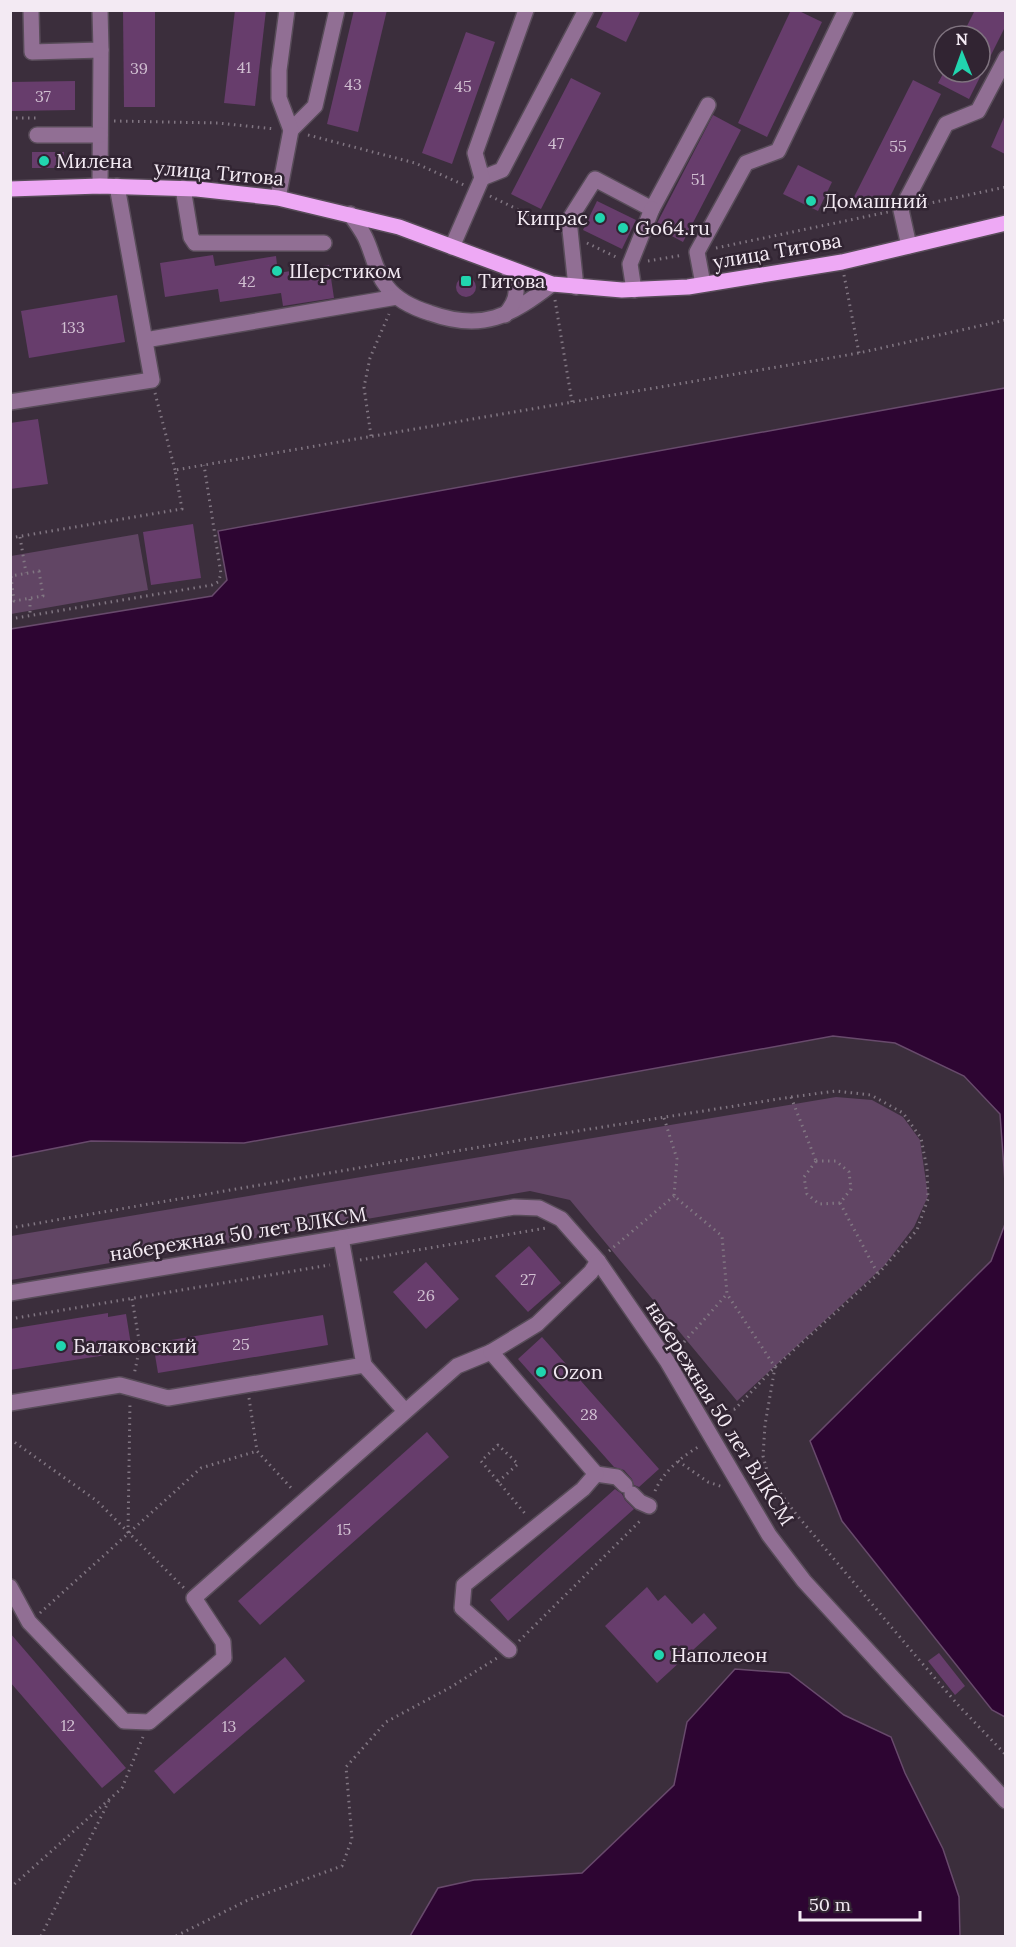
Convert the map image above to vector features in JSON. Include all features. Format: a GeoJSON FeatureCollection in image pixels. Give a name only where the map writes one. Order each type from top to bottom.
{"type":"FeatureCollection","features":[{"type":"Feature","properties":{"kind":"main road","name":"улица Титова"},"geometry":{"type":"LineString","coordinates":[[10,189],[100,186],[183,188],[278,198],[399,227],[552,284],[634,290],[703,284],[842,262],[1005,223]]}},
{"type":"Feature","properties":{"kind":"street"},"geometry":{"type":"LineString","coordinates":[[31,10],[32,52],[101,51]]}},
{"type":"Feature","properties":{"kind":"street"},"geometry":{"type":"LineString","coordinates":[[100,10],[100,186]]}},
{"type":"Feature","properties":{"kind":"street"},"geometry":{"type":"LineString","coordinates":[[278,198],[291,130],[279,98],[279,70],[287,10]]}},
{"type":"Feature","properties":{"kind":"street"},"geometry":{"type":"LineString","coordinates":[[291,130],[315,106],[337,10]]}},
{"type":"Feature","properties":{"kind":"street"},"geometry":{"type":"LineString","coordinates":[[452,247],[479,184],[475,153],[526,10]]}},
{"type":"Feature","properties":{"kind":"street"},"geometry":{"type":"LineString","coordinates":[[479,184],[502,170],[586,10]]}},
{"type":"Feature","properties":{"kind":"street"},"geometry":{"type":"LineString","coordinates":[[703,284],[697,252],[746,163],[778,151],[846,10]]}},
{"type":"Feature","properties":{"kind":"street"},"geometry":{"type":"LineString","coordinates":[[909,246],[901,210],[946,124],[978,111],[1005,58]]}},
{"type":"Feature","properties":{"kind":"street"},"geometry":{"type":"LineString","coordinates":[[634,290],[630,264],[652,209],[708,105]]}},
{"type":"Feature","properties":{"kind":"street"},"geometry":{"type":"LineString","coordinates":[[38,135],[100,128]]}},
{"type":"Feature","properties":{"kind":"street"},"geometry":{"type":"LineString","coordinates":[[576,287],[569,220],[595,179],[652,209]]}},
{"type":"Feature","properties":{"kind":"street"},"geometry":{"type":"LineString","coordinates":[[10,402],[152,380],[117,186]]}},
{"type":"Feature","properties":{"kind":"street"},"geometry":{"type":"LineString","coordinates":[[183,188],[190,237],[195,243],[324,243]]}},
{"type":"Feature","properties":{"kind":"street"},"geometry":{"type":"LineString","coordinates":[[350,214],[364,235],[376,269],[387,287],[397,297],[417,309],[444,318],[466,321],[490,320],[525,305],[552,284]]}},
{"type":"Feature","properties":{"kind":"street"},"geometry":{"type":"LineString","coordinates":[[505,315],[514,304],[517,292],[515,280],[507,268]]}},
{"type":"Feature","properties":{"kind":"street"},"geometry":{"type":"LineString","coordinates":[[144,340],[397,297]]}},
{"type":"Feature","properties":{"kind":"street","name":"набережная 50 лет ВЛКСМ"},"geometry":{"type":"LineString","coordinates":[[10,1293],[514,1207],[539,1208],[561,1219],[598,1261],[667,1360],[768,1535],[804,1581],[1005,1802]]}},
{"type":"Feature","properties":{"kind":"street"},"geometry":{"type":"LineString","coordinates":[[341,1238],[364,1365],[405,1411]]}},
{"type":"Feature","properties":{"kind":"street"},"geometry":{"type":"LineString","coordinates":[[10,1587],[29,1622],[124,1721],[149,1722],[224,1658],[223,1642],[194,1598],[457,1366],[491,1352],[537,1324],[591,1272],[598,1261]]}},
{"type":"Feature","properties":{"kind":"street"},"geometry":{"type":"LineString","coordinates":[[491,1352],[596,1474],[618,1477],[640,1502],[649,1506]]}},
{"type":"Feature","properties":{"kind":"street"},"geometry":{"type":"LineString","coordinates":[[10,1403],[120,1385],[168,1398],[364,1365]]}},
{"type":"Feature","properties":{"kind":"street"},"geometry":{"type":"LineString","coordinates":[[509,1650],[462,1608],[464,1586],[583,1489],[596,1474]]}},
{"type":"Feature","properties":{"kind":"path"},"geometry":{"type":"LineString","coordinates":[[10,118],[44,119]]}},
{"type":"Feature","properties":{"kind":"path"},"geometry":{"type":"LineString","coordinates":[[100,128],[218,123],[291,130],[415,163],[479,184],[572,236],[630,264],[1005,187]]}},
{"type":"Feature","properties":{"kind":"path"},"geometry":{"type":"LineString","coordinates":[[842,262],[859,352]]}},
{"type":"Feature","properties":{"kind":"path"},"geometry":{"type":"LineString","coordinates":[[552,284],[572,402]]}},
{"type":"Feature","properties":{"kind":"path"},"geometry":{"type":"LineString","coordinates":[[371,436],[364,387],[370,358],[397,297]]}},
{"type":"Feature","properties":{"kind":"path"},"geometry":{"type":"LineString","coordinates":[[175,470],[859,352],[1005,320]]}},
{"type":"Feature","properties":{"kind":"path"},"geometry":{"type":"LineString","coordinates":[[10,538],[182,509],[175,470],[152,380]]}},
{"type":"Feature","properties":{"kind":"path"},"geometry":{"type":"LineString","coordinates":[[10,619],[212,585],[218,582],[221,574],[204,465]]}},
{"type":"Feature","properties":{"kind":"path"},"geometry":{"type":"LineString","coordinates":[[20,537],[26,574]]}},
{"type":"Feature","properties":{"kind":"path"},"geometry":{"type":"LineString","coordinates":[[39,571],[43,596],[15,601],[10,576],[26,574],[39,571]]}},
{"type":"Feature","properties":{"kind":"path"},"geometry":{"type":"LineString","coordinates":[[30,599],[30,615]]}},
{"type":"Feature","properties":{"kind":"path"},"geometry":{"type":"LineString","coordinates":[[10,1228],[503,1143],[836,1091],[871,1095],[903,1113],[921,1138],[927,1169],[928,1199],[917,1230],[878,1274],[775,1367],[735,1409],[699,1414]]}},
{"type":"Feature","properties":{"kind":"path"},"geometry":{"type":"LineString","coordinates":[[791,1097],[816,1161]]}},
{"type":"Feature","properties":{"kind":"path"},"geometry":{"type":"LineString","coordinates":[[598,1261],[674,1196],[677,1159],[664,1118]]}},
{"type":"Feature","properties":{"kind":"path"},"geometry":{"type":"LineString","coordinates":[[816,1161],[836,1161],[849,1172],[850,1189],[840,1203]]}},
{"type":"Feature","properties":{"kind":"path"},"geometry":{"type":"LineString","coordinates":[[816,1161],[804,1177],[807,1194],[819,1204],[840,1203]]}},
{"type":"Feature","properties":{"kind":"path"},"geometry":{"type":"LineString","coordinates":[[674,1196],[722,1236],[727,1294],[775,1367],[765,1425],[764,1456],[769,1478],[796,1514],[915,1655],[1005,1755]]}},
{"type":"Feature","properties":{"kind":"path"},"geometry":{"type":"LineString","coordinates":[[840,1203],[878,1274]]}},
{"type":"Feature","properties":{"kind":"path"},"geometry":{"type":"LineString","coordinates":[[10,1318],[551,1227]]}},
{"type":"Feature","properties":{"kind":"path"},"geometry":{"type":"LineString","coordinates":[[667,1360],[727,1294]]}},
{"type":"Feature","properties":{"kind":"path"},"geometry":{"type":"LineString","coordinates":[[128,1533],[130,1388],[140,1346],[132,1299]]}},
{"type":"Feature","properties":{"kind":"path"},"geometry":{"type":"LineString","coordinates":[[247,1385],[257,1451],[303,1501]]}},
{"type":"Feature","properties":{"kind":"path"},"geometry":{"type":"LineString","coordinates":[[10,1439],[97,1501],[194,1598]]}},
{"type":"Feature","properties":{"kind":"path"},"geometry":{"type":"LineString","coordinates":[[176,1936],[248,1900],[342,1866],[352,1839],[346,1767],[386,1722],[451,1687],[509,1650],[645,1516],[658,1485],[683,1456],[712,1439]]}},
{"type":"Feature","properties":{"kind":"path"},"geometry":{"type":"LineString","coordinates":[[498,1482],[518,1464],[498,1444],[481,1461],[498,1482],[536,1527]]}},
{"type":"Feature","properties":{"kind":"path"},"geometry":{"type":"LineString","coordinates":[[29,1622],[201,1468],[257,1451]]}},
{"type":"Feature","properties":{"kind":"path"},"geometry":{"type":"LineString","coordinates":[[10,1888],[122,1788],[149,1722]]}},
{"type":"Feature","properties":{"kind":"path"},"geometry":{"type":"LineString","coordinates":[[41,1936],[110,1799]]}},
{"type":"Feature","properties":{"kind":"shaded area"},"geometry":{"type":"Polygon","coordinates":[[[1005,388],[1005,1182],[1000,1114],[964,1076],[895,1043],[833,1036],[244,1143],[91,1141],[11,1157],[11,629],[212,596],[227,580],[218,531],[1005,388]]]}},
{"type":"Feature","properties":{"kind":"shaded area"},"geometry":{"type":"Polygon","coordinates":[[[138,534],[148,590],[11,614],[11,556],[138,534]]]}},
{"type":"Feature","properties":{"kind":"shaded area"},"geometry":{"type":"Polygon","coordinates":[[[836,1097],[872,1100],[903,1117],[920,1140],[928,1196],[914,1227],[884,1266],[737,1401],[570,1200],[530,1191],[11,1280],[11,1236],[836,1097]]]}},
{"type":"Feature","properties":{"kind":"shaded area"},"geometry":{"type":"Polygon","coordinates":[[[1005,1224],[1006,1717],[992,1710],[842,1521],[810,1441],[991,1261],[1005,1224]]]}},
{"type":"Feature","properties":{"kind":"shaded area"},"geometry":{"type":"Polygon","coordinates":[[[735,1669],[789,1673],[844,1715],[891,1737],[905,1773],[943,1849],[959,1897],[960,1936],[410,1936],[438,1888],[474,1880],[582,1873],[674,1785],[687,1722],[735,1669]]]}},
{"type":"Feature","properties":{"kind":"building"},"geometry":{"type":"Polygon","coordinates":[[[123,10],[155,10],[155,107],[124,107],[123,10]]]}},
{"type":"Feature","properties":{"kind":"building"},"geometry":{"type":"Polygon","coordinates":[[[235,10],[266,10],[255,106],[224,103],[235,10]]]}},
{"type":"Feature","properties":{"kind":"building"},"geometry":{"type":"Polygon","coordinates":[[[354,10],[387,10],[358,132],[327,124],[354,10]]]}},
{"type":"Feature","properties":{"kind":"building"},"geometry":{"type":"Polygon","coordinates":[[[604,10],[641,10],[626,42],[596,27],[604,10]]]}},
{"type":"Feature","properties":{"kind":"building"},"geometry":{"type":"Polygon","coordinates":[[[791,10],[797,10],[822,22],[767,137],[738,123],[791,10]]]}},
{"type":"Feature","properties":{"kind":"building"},"geometry":{"type":"Polygon","coordinates":[[[975,10],[1005,10],[1005,27],[992,53],[992,24],[968,24],[975,10]]]}},
{"type":"Feature","properties":{"kind":"building"},"geometry":{"type":"Polygon","coordinates":[[[466,32],[495,42],[452,164],[422,153],[466,32]]]}},
{"type":"Feature","properties":{"kind":"building"},"geometry":{"type":"Polygon","coordinates":[[[571,78],[601,93],[541,209],[511,194],[571,78]]]}},
{"type":"Feature","properties":{"kind":"building"},"geometry":{"type":"Polygon","coordinates":[[[913,80],[941,94],[883,211],[854,197],[913,80]]]}},
{"type":"Feature","properties":{"kind":"building"},"geometry":{"type":"Polygon","coordinates":[[[75,81],[75,110],[10,111],[10,82],[75,81]]]}},
{"type":"Feature","properties":{"kind":"building"},"geometry":{"type":"Polygon","coordinates":[[[940,84],[976,84],[969,99],[940,84]]]}},
{"type":"Feature","properties":{"kind":"building"},"geometry":{"type":"Polygon","coordinates":[[[713,115],[741,130],[683,242],[655,227],[713,115]]]}},
{"type":"Feature","properties":{"kind":"building"},"geometry":{"type":"Polygon","coordinates":[[[1005,115],[1005,154],[991,147],[1005,115]]]}},
{"type":"Feature","properties":{"kind":"building"},"geometry":{"type":"Polygon","coordinates":[[[32,152],[64,152],[64,168],[32,168],[32,152]]]}},
{"type":"Feature","properties":{"kind":"building"},"geometry":{"type":"Polygon","coordinates":[[[798,165],[832,182],[818,211],[783,194],[798,165]]]}},
{"type":"Feature","properties":{"kind":"building"},"geometry":{"type":"Polygon","coordinates":[[[597,201],[636,220],[622,249],[583,230],[597,201]]]}},
{"type":"Feature","properties":{"kind":"building"},"geometry":{"type":"Polygon","coordinates":[[[213,255],[215,266],[276,256],[278,273],[329,265],[334,298],[283,306],[281,293],[220,302],[218,289],[165,297],[160,263],[213,255]]]}},
{"type":"Feature","properties":{"kind":"building"},"geometry":{"type":"Polygon","coordinates":[[[466,277],[473,280],[476,287],[473,294],[466,297],[459,294],[456,287],[459,280],[466,277]]]}},
{"type":"Feature","properties":{"kind":"building"},"geometry":{"type":"Polygon","coordinates":[[[117,295],[125,342],[29,358],[21,311],[117,295]]]}},
{"type":"Feature","properties":{"kind":"building"},"geometry":{"type":"Polygon","coordinates":[[[38,419],[48,484],[10,489],[10,423],[38,419]]]}},
{"type":"Feature","properties":{"kind":"building"},"geometry":{"type":"Polygon","coordinates":[[[193,524],[201,578],[151,585],[143,532],[193,524]]]}},
{"type":"Feature","properties":{"kind":"building"},"geometry":{"type":"Polygon","coordinates":[[[529,1246],[561,1283],[528,1312],[495,1276],[529,1246]]]}},
{"type":"Feature","properties":{"kind":"building"},"geometry":{"type":"Polygon","coordinates":[[[426,1262],[459,1299],[426,1329],[393,1292],[426,1262]]]}},
{"type":"Feature","properties":{"kind":"building"},"geometry":{"type":"Polygon","coordinates":[[[108,1313],[108,1317],[126,1314],[132,1351],[10,1370],[10,1329],[108,1313]]]}},
{"type":"Feature","properties":{"kind":"building"},"geometry":{"type":"Polygon","coordinates":[[[323,1315],[328,1345],[158,1373],[153,1343],[323,1315]]]}},
{"type":"Feature","properties":{"kind":"building"},"geometry":{"type":"Polygon","coordinates":[[[542,1337],[659,1469],[639,1487],[634,1485],[624,1470],[614,1467],[518,1359],[542,1337]]]}},
{"type":"Feature","properties":{"kind":"building"},"geometry":{"type":"Polygon","coordinates":[[[427,1432],[449,1457],[260,1625],[238,1601],[427,1432]]]}},
{"type":"Feature","properties":{"kind":"building"},"geometry":{"type":"Polygon","coordinates":[[[615,1489],[634,1509],[508,1621],[490,1600],[615,1489]]]}},
{"type":"Feature","properties":{"kind":"building","name":"Наполеон"},"geometry":{"type":"Polygon","coordinates":[[[647,1587],[658,1601],[665,1595],[692,1624],[704,1613],[717,1628],[657,1683],[605,1626],[647,1587]]]}},
{"type":"Feature","properties":{"kind":"building"},"geometry":{"type":"Polygon","coordinates":[[[10,1633],[126,1768],[102,1788],[10,1682],[10,1633]]]}},
{"type":"Feature","properties":{"kind":"building"},"geometry":{"type":"Polygon","coordinates":[[[939,1653],[965,1686],[955,1695],[928,1661],[939,1653]]]}},
{"type":"Feature","properties":{"kind":"building"},"geometry":{"type":"Polygon","coordinates":[[[285,1657],[305,1681],[174,1794],[154,1771],[285,1657]]]}},
{"type":"Feature","properties":{"kind":"place","name":"Милена"},"geometry":{"type":"Point","coordinates":[44,161]}},
{"type":"Feature","properties":{"kind":"place","name":"Домашний"},"geometry":{"type":"Point","coordinates":[811,201]}},
{"type":"Feature","properties":{"kind":"place","name":"Кипрас"},"geometry":{"type":"Point","coordinates":[600,218]}},
{"type":"Feature","properties":{"kind":"place","name":"Go64.ru"},"geometry":{"type":"Point","coordinates":[623,228]}},
{"type":"Feature","properties":{"kind":"place","name":"Шерстиком"},"geometry":{"type":"Point","coordinates":[277,271]}},
{"type":"Feature","properties":{"kind":"place","name":"Титова"},"geometry":{"type":"Point","coordinates":[466,281]}},
{"type":"Feature","properties":{"kind":"place","name":"Балаковский"},"geometry":{"type":"Point","coordinates":[61,1346]}},
{"type":"Feature","properties":{"kind":"place","name":"Ozon"},"geometry":{"type":"Point","coordinates":[541,1372]}},
{"type":"Feature","properties":{"kind":"place","name":"Наполеон"},"geometry":{"type":"Point","coordinates":[659,1655]}}]}
